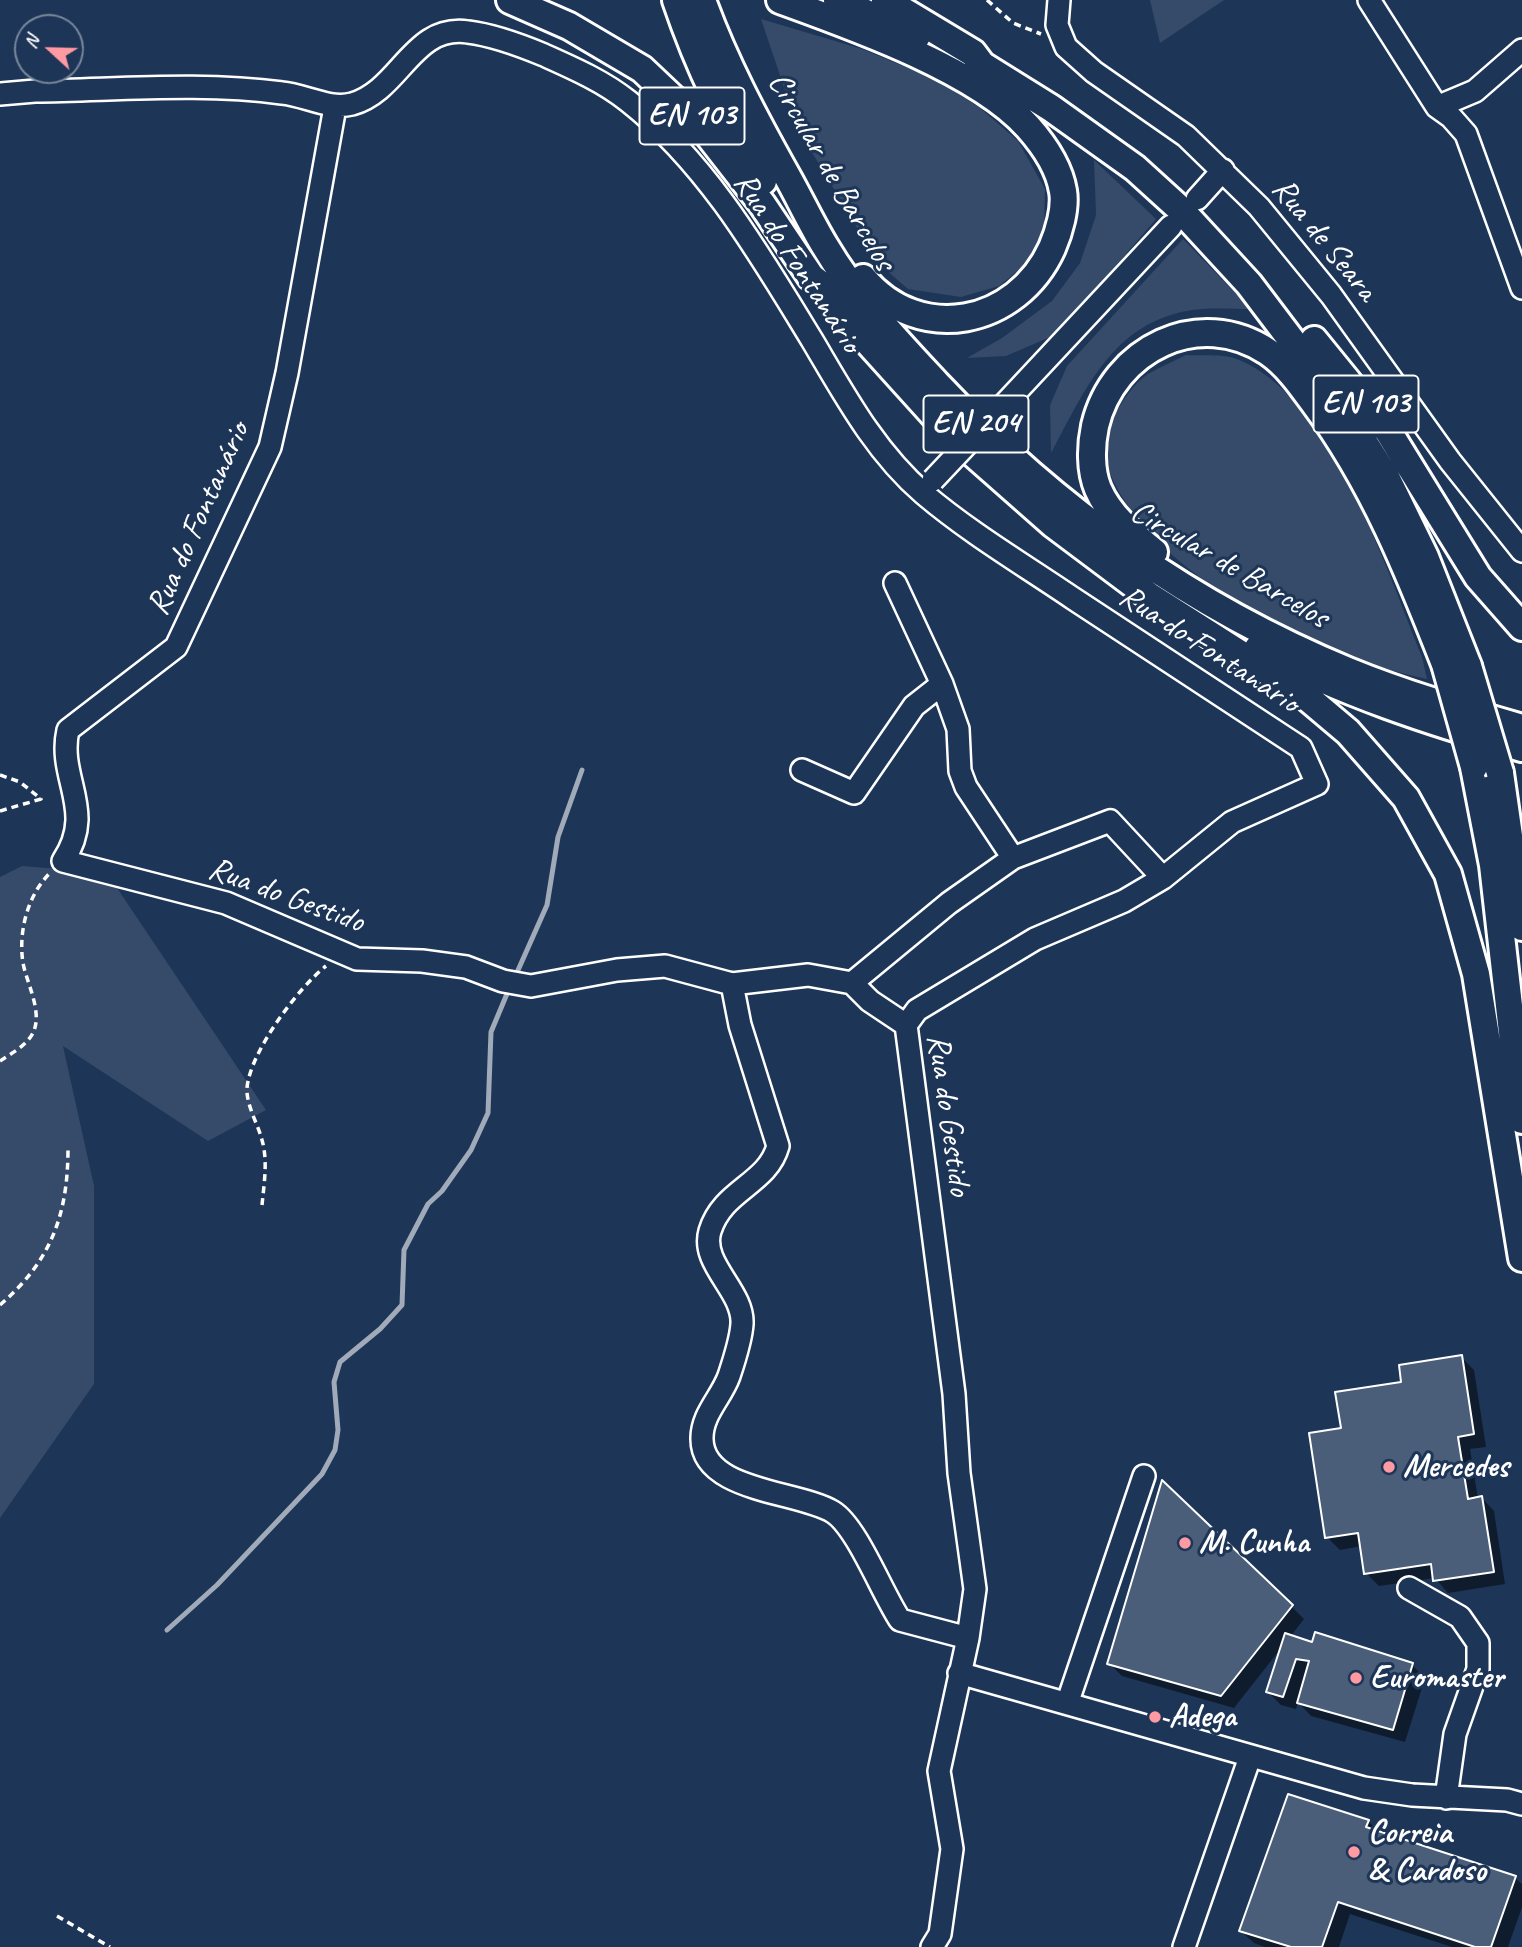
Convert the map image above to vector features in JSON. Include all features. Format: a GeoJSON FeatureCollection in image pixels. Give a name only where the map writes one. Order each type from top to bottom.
{"type":"FeatureCollection","features":[{"type":"Feature","properties":{"kind":"main road","name":"EN 103"},"geometry":{"type":"LineString","coordinates":[[510,0],[569,26],[642,69],[698,122],[762,204],[811,277],[825,288],[867,341],[951,434],[1053,524],[1136,584],[1153,589],[1261,650],[1338,687],[1427,721],[1522,748]]}},
{"type":"Feature","properties":{"kind":"main road","name":"Circular de Barcelos"},"geometry":{"type":"LineString","coordinates":[[676,0],[687,32],[743,150],[821,272],[825,288]]}},
{"type":"Feature","properties":{"kind":"main road","name":"Circular de Barcelos"},"geometry":{"type":"LineString","coordinates":[[702,0],[755,120],[825,246],[885,328],[972,420],[1068,506],[1110,539],[1174,581],[1267,632],[1347,670],[1432,702],[1522,728]]}},
{"type":"Feature","properties":{"kind":"main road"},"geometry":{"type":"LineString","coordinates":[[780,0],[829,18],[936,65],[995,98],[1027,125],[1050,154],[1064,192],[1059,234],[1043,268],[1016,298],[984,313],[954,320],[913,314],[877,295],[835,244],[816,227]]}},
{"type":"Feature","properties":{"kind":"main road"},"geometry":{"type":"LineString","coordinates":[[836,0],[908,32],[967,63],[982,65]]}},
{"type":"Feature","properties":{"kind":"main road"},"geometry":{"type":"LineString","coordinates":[[885,0],[973,53],[982,65]]}},
{"type":"Feature","properties":{"kind":"main road","name":"EN 103"},"geometry":{"type":"LineString","coordinates":[[982,65],[1051,108],[1135,168],[1182,211],[1201,219],[1301,325],[1388,431],[1478,576],[1522,627]]}},
{"type":"Feature","properties":{"kind":"main road"},"geometry":{"type":"LineString","coordinates":[[1182,211],[1249,284],[1339,403],[1380,467],[1425,557],[1456,665],[1493,865],[1522,1120]]}},
{"type":"Feature","properties":{"kind":"main road"},"geometry":{"type":"LineString","coordinates":[[1174,581],[1162,559],[1119,522],[1097,488],[1091,446],[1100,407],[1116,377],[1143,352],[1181,335],[1231,335],[1268,352],[1295,377],[1328,421],[1366,483],[1405,561],[1456,665],[1500,773],[1522,927]]}},
{"type":"Feature","properties":{"kind":"main road"},"geometry":{"type":"LineString","coordinates":[[1136,584],[1149,596],[1303,694],[1348,732],[1406,797],[1448,874],[1476,974],[1522,1258]]}},
{"type":"Feature","properties":{"kind":"street"},"geometry":{"type":"LineString","coordinates":[[1059,0],[1057,25],[1060,34]]}},
{"type":"Feature","properties":{"kind":"street"},"geometry":{"type":"LineString","coordinates":[[1369,0],[1437,107],[1451,117],[1466,134],[1522,288]]}},
{"type":"Feature","properties":{"kind":"street","name":"Rua do Fontanário"},"geometry":{"type":"LineString","coordinates":[[63,861],[75,843],[79,821],[65,744],[68,730],[176,647],[270,447],[287,373],[335,107],[364,99],[402,69],[415,49],[430,37],[447,31],[467,31],[528,49],[600,83],[627,100],[708,183],[775,279],[888,460],[929,487],[990,543],[1301,748],[1317,784],[1232,822],[1163,878],[1124,901],[1035,939],[917,1010],[906,1025]]}},
{"type":"Feature","properties":{"kind":"street","name":"Rua de Seara"},"geometry":{"type":"LineString","coordinates":[[1060,34],[1066,47],[1094,72],[1186,136],[1259,207],[1331,295],[1450,461],[1522,551]]}},
{"type":"Feature","properties":{"kind":"street"},"geometry":{"type":"LineString","coordinates":[[1437,107],[1475,91],[1522,50]]}},
{"type":"Feature","properties":{"kind":"street"},"geometry":{"type":"LineString","coordinates":[[0,94],[35,91],[252,89],[303,95],[335,107]]}},
{"type":"Feature","properties":{"kind":"street"},"geometry":{"type":"LineString","coordinates":[[929,487],[1182,211],[1223,170]]}},
{"type":"Feature","properties":{"kind":"street"},"geometry":{"type":"LineString","coordinates":[[895,583],[942,684],[958,729],[960,771],[966,787],[1013,858]]}},
{"type":"Feature","properties":{"kind":"street"},"geometry":{"type":"LineString","coordinates":[[802,770],[854,793],[914,706],[942,684]]}},
{"type":"Feature","properties":{"kind":"street"},"geometry":{"type":"LineString","coordinates":[[852,984],[948,903],[1013,858],[1110,821],[1163,878]]}},
{"type":"Feature","properties":{"kind":"street","name":"Rua do Gestido"},"geometry":{"type":"LineString","coordinates":[[63,861],[226,903],[357,959],[422,961],[466,967],[503,981],[531,986],[617,970],[665,966],[732,984],[808,975],[852,984],[870,1001],[906,1025],[954,1394],[959,1473],[975,1589],[968,1638],[939,1771],[952,1850],[940,1934],[932,1947]]}},
{"type":"Feature","properties":{"kind":"street"},"geometry":{"type":"LineString","coordinates":[[732,984],[740,1025],[778,1146],[774,1161],[720,1207],[709,1234],[712,1256],[737,1299],[742,1323],[729,1377],[705,1418],[701,1440],[709,1461],[725,1477],[833,1513],[857,1541],[900,1620],[968,1638]]}},
{"type":"Feature","properties":{"kind":"street"},"geometry":{"type":"LineString","coordinates":[[1068,1701],[1144,1476]]}},
{"type":"Feature","properties":{"kind":"street"},"geometry":{"type":"LineString","coordinates":[[1409,1588],[1460,1617],[1478,1643],[1478,1669],[1455,1734],[1446,1798]]}},
{"type":"Feature","properties":{"kind":"street"},"geometry":{"type":"LineString","coordinates":[[959,1673],[1068,1701],[1250,1757],[1371,1790],[1446,1798],[1517,1800]]}},
{"type":"Feature","properties":{"kind":"street"},"geometry":{"type":"LineString","coordinates":[[1184,1947],[1250,1757]]}},
{"type":"Feature","properties":{"kind":"path"},"geometry":{"type":"LineString","coordinates":[[987,0],[1013,23],[1037,34],[1060,34]]}},
{"type":"Feature","properties":{"kind":"path"},"geometry":{"type":"LineString","coordinates":[[0,775],[20,782],[41,799],[0,811]]}},
{"type":"Feature","properties":{"kind":"path"},"geometry":{"type":"LineString","coordinates":[[0,1061],[22,1046],[34,1031],[35,1006],[23,961],[27,911],[34,890],[63,861]]}},
{"type":"Feature","properties":{"kind":"path"},"geometry":{"type":"LineString","coordinates":[[262,1205],[266,1165],[263,1141],[247,1088],[250,1079],[264,1043],[299,992],[324,967],[346,955]]}},
{"type":"Feature","properties":{"kind":"path"},"geometry":{"type":"LineString","coordinates":[[0,1305],[23,1285],[49,1248],[68,1188],[68,1148]]}},
{"type":"Feature","properties":{"kind":"path"},"geometry":{"type":"LineString","coordinates":[[57,1916],[110,1947]]}},
{"type":"Feature","properties":{"kind":"shaded area"},"geometry":{"type":"Polygon","coordinates":[[[1150,0],[1224,0],[1160,43],[1150,0]]]}},
{"type":"Feature","properties":{"kind":"shaded area"},"geometry":{"type":"Polygon","coordinates":[[[761,19],[862,49],[937,80],[980,108],[1018,141],[1045,189],[1044,231],[1031,260],[999,286],[961,297],[908,289],[878,263],[798,129],[761,19]]]}},
{"type":"Feature","properties":{"kind":"shaded area"},"geometry":{"type":"Polygon","coordinates":[[[1094,160],[1156,219],[1057,334],[1006,356],[967,358],[1002,338],[1052,301],[1080,263],[1096,215],[1094,160]]]}},
{"type":"Feature","properties":{"kind":"shaded area"},"geometry":{"type":"Polygon","coordinates":[[[1183,239],[1251,309],[1202,309],[1172,314],[1147,325],[1126,340],[1092,380],[1051,453],[1050,405],[1067,366],[1183,239]]]}},
{"type":"Feature","properties":{"kind":"shaded area"},"geometry":{"type":"Polygon","coordinates":[[[1186,355],[1234,358],[1268,377],[1299,407],[1326,444],[1372,533],[1422,657],[1427,679],[1343,655],[1301,637],[1238,603],[1177,559],[1151,535],[1130,508],[1113,480],[1104,455],[1112,420],[1138,382],[1186,355]]]}},
{"type":"Feature","properties":{"kind":"shaded area"},"geometry":{"type":"Polygon","coordinates":[[[22,866],[107,873],[266,1110],[208,1141],[63,1046],[94,1186],[94,1384],[0,1518],[0,877],[22,866]]]}},
{"type":"Feature","properties":{"kind":"building","name":"Mercedes"},"geometry":{"type":"Polygon","coordinates":[[[1462,1355],[1474,1434],[1458,1437],[1468,1499],[1482,1496],[1494,1572],[1433,1581],[1431,1564],[1364,1574],[1358,1533],[1325,1538],[1309,1433],[1341,1428],[1335,1392],[1401,1382],[1399,1365],[1462,1355]]]}},
{"type":"Feature","properties":{"kind":"building","name":"M. Cunha"},"geometry":{"type":"Polygon","coordinates":[[[1162,1480],[1293,1605],[1221,1696],[1107,1664],[1162,1480]]]}},
{"type":"Feature","properties":{"kind":"building","name":"Euromaster"},"geometry":{"type":"Polygon","coordinates":[[[1315,1632],[1413,1663],[1393,1730],[1297,1703],[1309,1661],[1296,1659],[1283,1697],[1266,1692],[1285,1633],[1312,1642],[1315,1632]]]}},
{"type":"Feature","properties":{"kind":"building","name":"Correia & Cardoso"},"geometry":{"type":"Polygon","coordinates":[[[1288,1794],[1369,1820],[1366,1827],[1516,1876],[1491,1947],[1475,1947],[1338,1902],[1322,1947],[1291,1947],[1239,1931],[1288,1794]]]}},
{"type":"Feature","properties":{"kind":"waterway"},"geometry":{"type":"LineString","coordinates":[[515,977],[547,905],[558,837],[582,770]]}},
{"type":"Feature","properties":{"kind":"waterway"},"geometry":{"type":"LineString","coordinates":[[167,1630],[217,1585],[322,1474],[335,1450],[338,1430],[334,1382],[340,1362],[380,1329],[402,1305],[404,1250],[428,1204],[442,1191],[471,1150],[488,1113],[491,1032],[509,989]]}},
{"type":"Feature","properties":{"kind":"place","name":"Mercedes"},"geometry":{"type":"Point","coordinates":[1389,1467]}},
{"type":"Feature","properties":{"kind":"place","name":"M. Cunha"},"geometry":{"type":"Point","coordinates":[1185,1543]}},
{"type":"Feature","properties":{"kind":"place","name":"Euromaster"},"geometry":{"type":"Point","coordinates":[1356,1678]}},
{"type":"Feature","properties":{"kind":"place","name":"Adega"},"geometry":{"type":"Point","coordinates":[1155,1717]}},
{"type":"Feature","properties":{"kind":"place","name":"Correia & Cardoso"},"geometry":{"type":"Point","coordinates":[1354,1852]}}]}
